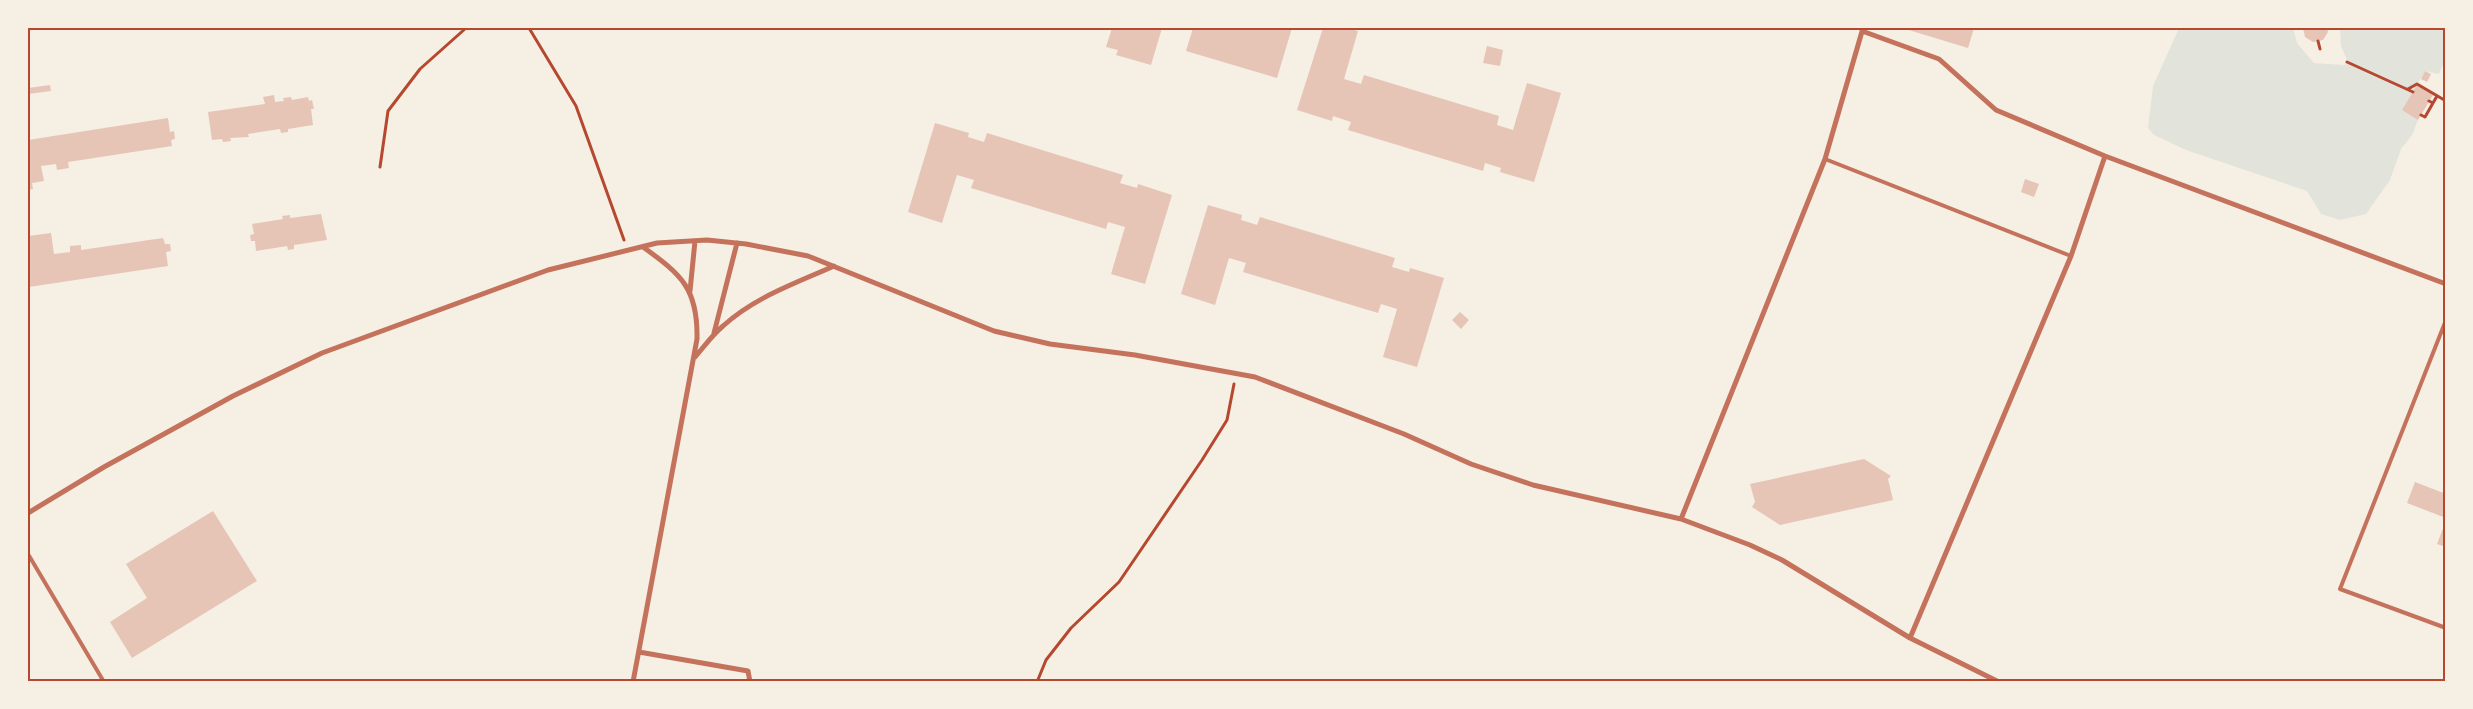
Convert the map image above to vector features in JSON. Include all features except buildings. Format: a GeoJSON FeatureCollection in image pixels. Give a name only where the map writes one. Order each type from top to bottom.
{"type":"FeatureCollection","features":[{"type":"Feature","properties":{"kind":"street"},"geometry":{"type":"LineString","coordinates":[[1681,519],[1825,159],[1863,29],[1939,59],[1996,110],[2106,156],[2446,284]]}},
{"type":"Feature","properties":{"kind":"street"},"geometry":{"type":"LineString","coordinates":[[1910,638],[2071,256],[2106,156]]}},
{"type":"Feature","properties":{"kind":"street"},"geometry":{"type":"LineString","coordinates":[[28,513],[104,467],[233,396],[322,353],[548,270],[657,243],[696,240],[737,243],[808,256],[994,331],[1050,344],[1136,354],[1264,381],[1404,434],[1471,464],[1533,485],[1681,519],[1750,545],[1782,560],[1910,638],[1999,682]]}},
{"type":"Feature","properties":{"kind":"street"},"geometry":{"type":"LineString","coordinates":[[690,291],[696,240]]}},
{"type":"Feature","properties":{"kind":"street"},"geometry":{"type":"LineString","coordinates":[[713,336],[737,243]]}},
{"type":"Feature","properties":{"kind":"street"},"geometry":{"type":"LineString","coordinates":[[633,682],[695,358],[698,315],[690,291],[673,268],[643,247]]}},
{"type":"Feature","properties":{"kind":"street"},"geometry":{"type":"LineString","coordinates":[[695,358],[713,336],[746,307],[780,288],[834,266]]}},
{"type":"Feature","properties":{"kind":"street"},"geometry":{"type":"LineString","coordinates":[[639,652],[748,671],[750,682]]}},
{"type":"Feature","properties":{"kind":"lane"},"geometry":{"type":"LineString","coordinates":[[1825,159],[2071,256]]}},
{"type":"Feature","properties":{"kind":"lane"},"geometry":{"type":"LineString","coordinates":[[2446,320],[2340,589],[2446,628]]}},
{"type":"Feature","properties":{"kind":"lane"},"geometry":{"type":"LineString","coordinates":[[28,554],[104,682]]}},
{"type":"Feature","properties":{"kind":"path"},"geometry":{"type":"LineString","coordinates":[[380,167],[388,111],[420,68],[466,28]]}},
{"type":"Feature","properties":{"kind":"path"},"geometry":{"type":"LineString","coordinates":[[529,28],[576,106],[628,250]]}},
{"type":"Feature","properties":{"kind":"path"},"geometry":{"type":"LineString","coordinates":[[2318,41],[2320,49]]}},
{"type":"Feature","properties":{"kind":"path"},"geometry":{"type":"LineString","coordinates":[[2346,62],[2413,92]]}},
{"type":"Feature","properties":{"kind":"path"},"geometry":{"type":"LineString","coordinates":[[2408,89],[2416,84],[2446,101]]}},
{"type":"Feature","properties":{"kind":"path"},"geometry":{"type":"LineString","coordinates":[[2421,114],[2425,117],[2431,102],[2437,96]]}},
{"type":"Feature","properties":{"kind":"path"},"geometry":{"type":"LineString","coordinates":[[1037,682],[1046,660],[1071,628],[1119,582],[1202,460],[1227,420],[1236,374]]}},
{"type":"Feature","properties":{"kind":"shaded area"},"geometry":{"type":"Polygon","coordinates":[[[2179,28],[2293,28],[2297,43],[2314,63],[2345,65],[2347,60],[2341,46],[2340,28],[2445,28],[2445,60],[2439,74],[2425,71],[2417,85],[2418,120],[2412,135],[2401,149],[2390,180],[2366,214],[2340,220],[2321,214],[2307,191],[2186,150],[2154,135],[2148,128],[2153,86],[2179,28]]]}}]}
